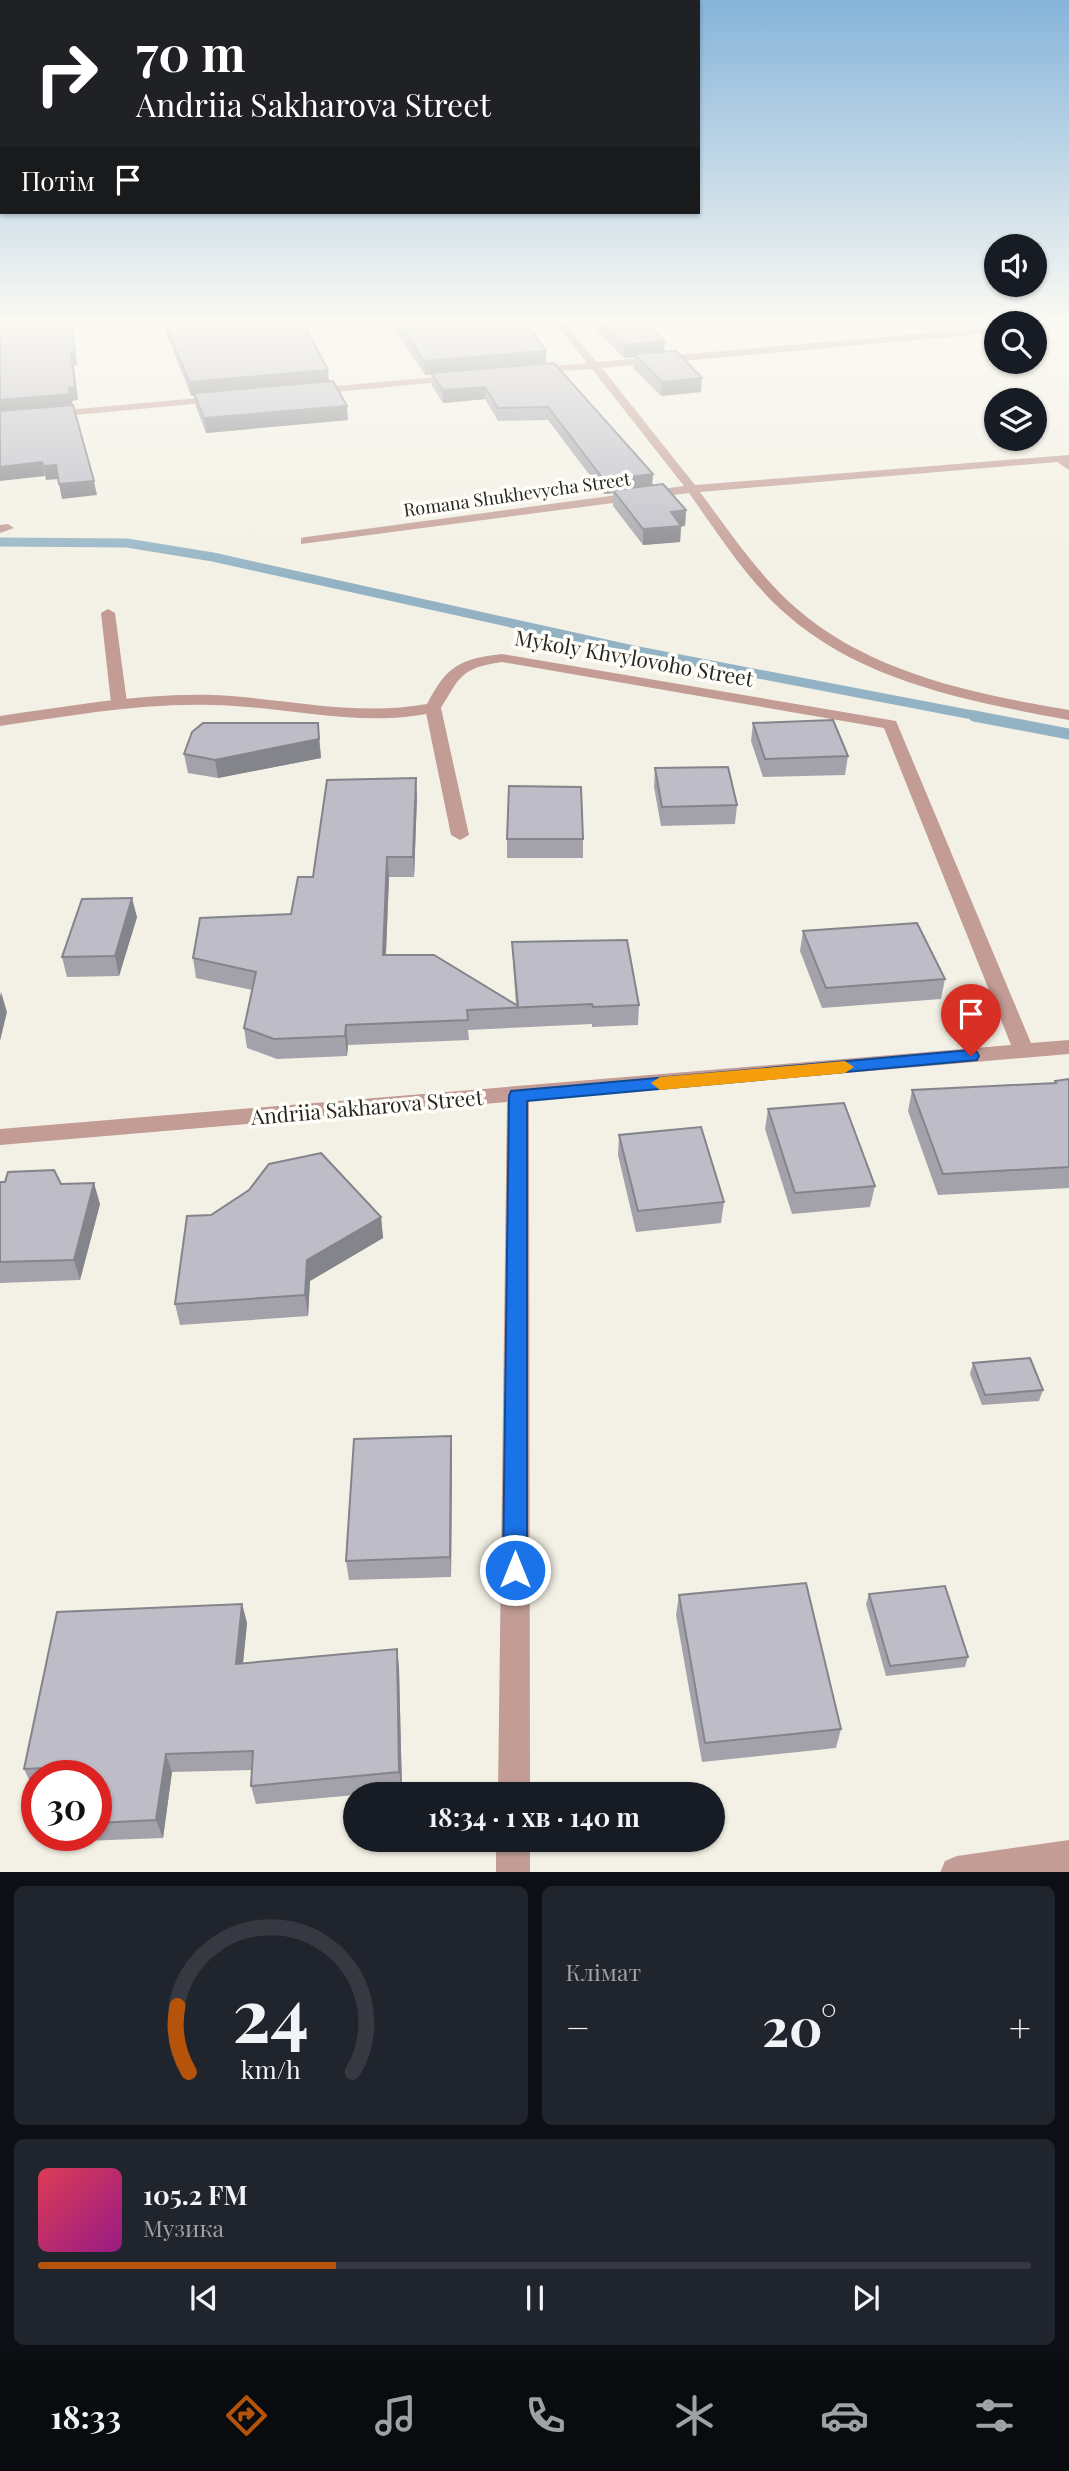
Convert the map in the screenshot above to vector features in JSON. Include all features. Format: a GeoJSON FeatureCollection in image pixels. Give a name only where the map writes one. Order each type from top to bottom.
{"type":"FeatureCollection","features":[{"type":"Feature","properties":{"kind":"street"},"geometry":{"type":"LineString","coordinates":[[0,419],[153,405]]}},
{"type":"Feature","properties":{"kind":"street"},"geometry":{"type":"LineString","coordinates":[[625,405],[692,489],[768,592],[830,641],[901,673],[1026,708],[1069,715]]}},
{"type":"Feature","properties":{"kind":"street","name":"Romana Shukhevycha Street"},"geometry":{"type":"LineString","coordinates":[[306,541],[692,489],[1066,461]]}},
{"type":"Feature","properties":{"kind":"street"},"geometry":{"type":"LineString","coordinates":[[108,613],[119,704]]}},
{"type":"Feature","properties":{"kind":"street","name":"Mykoly Khvylovoho Street"},"geometry":{"type":"LineString","coordinates":[[433,708],[453,671],[473,661],[502,658],[890,724],[1024,1051]]}},
{"type":"Feature","properties":{"kind":"street"},"geometry":{"type":"LineString","coordinates":[[0,721],[119,704],[213,700],[390,716],[433,708]]}},
{"type":"Feature","properties":{"kind":"street","name":"Andriia Sakharova Street"},"geometry":{"type":"LineString","coordinates":[[0,1137],[518,1096],[1069,1048]]}},
{"type":"Feature","properties":{"kind":"street"},"geometry":{"type":"LineString","coordinates":[[514,1782],[518,1096]]}},
{"type":"Feature","properties":{"kind":"street"},"geometry":{"type":"LineString","coordinates":[[513,1852],[513,1872]]}},
{"type":"Feature","properties":{"kind":"street"},"geometry":{"type":"LineString","coordinates":[[957,1872],[1069,1857]]}},
{"type":"Feature","properties":{"kind":"lane"},"geometry":{"type":"LineString","coordinates":[[433,708],[460,835]]}},
{"type":"Feature","properties":{"kind":"building"},"geometry":{"type":"Polygon","coordinates":[[[73,405],[94,481],[59,484],[56,465],[43,466],[42,462],[0,467],[0,411],[73,405]]]}},
{"type":"Feature","properties":{"kind":"building"},"geometry":{"type":"Polygon","coordinates":[[[199,405],[347,406],[204,418],[199,405]]]}},
{"type":"Feature","properties":{"kind":"building"},"geometry":{"type":"Polygon","coordinates":[[[496,405],[592,405],[653,474],[604,480],[548,407],[498,408],[496,405]]]}},
{"type":"Feature","properties":{"kind":"building"},"geometry":{"type":"Polygon","coordinates":[[[663,484],[686,510],[671,512],[681,526],[643,529],[613,490],[663,484]]]}},
{"type":"Feature","properties":{"kind":"building"},"geometry":{"type":"Polygon","coordinates":[[[833,720],[848,756],[765,759],[753,723],[833,720]]]}},
{"type":"Feature","properties":{"kind":"building"},"geometry":{"type":"Polygon","coordinates":[[[203,723],[318,723],[319,739],[215,760],[184,754],[192,732],[203,723]]]}},
{"type":"Feature","properties":{"kind":"building"},"geometry":{"type":"Polygon","coordinates":[[[728,767],[737,805],[662,807],[655,768],[728,767]]]}},
{"type":"Feature","properties":{"kind":"building"},"geometry":{"type":"Polygon","coordinates":[[[416,778],[413,857],[387,857],[383,955],[434,955],[518,1006],[512,942],[627,940],[639,1005],[593,1007],[592,1004],[467,1010],[468,1020],[346,1025],[345,1036],[274,1039],[244,1028],[256,972],[193,958],[200,918],[291,914],[298,877],[313,877],[327,780],[416,778]]]}},
{"type":"Feature","properties":{"kind":"building"},"geometry":{"type":"Polygon","coordinates":[[[509,786],[581,787],[583,839],[507,839],[509,786]]]}},
{"type":"Feature","properties":{"kind":"building"},"geometry":{"type":"Polygon","coordinates":[[[132,898],[115,956],[62,957],[82,899],[132,898]]]}},
{"type":"Feature","properties":{"kind":"building"},"geometry":{"type":"Polygon","coordinates":[[[917,923],[945,979],[826,988],[803,931],[917,923]]]}},
{"type":"Feature","properties":{"kind":"building"},"geometry":{"type":"Polygon","coordinates":[[[1069,1079],[1069,1167],[943,1174],[912,1090],[1056,1083],[1055,1081],[1069,1079]]]}},
{"type":"Feature","properties":{"kind":"building"},"geometry":{"type":"Polygon","coordinates":[[[844,1103],[875,1186],[795,1193],[768,1109],[844,1103]]]}},
{"type":"Feature","properties":{"kind":"building"},"geometry":{"type":"Polygon","coordinates":[[[701,1127],[724,1202],[638,1211],[619,1135],[701,1127]]]}},
{"type":"Feature","properties":{"kind":"building"},"geometry":{"type":"Polygon","coordinates":[[[321,1153],[381,1217],[307,1260],[305,1295],[175,1304],[187,1216],[211,1215],[249,1190],[269,1164],[321,1153]]]}},
{"type":"Feature","properties":{"kind":"building"},"geometry":{"type":"Polygon","coordinates":[[[54,1170],[61,1184],[94,1183],[74,1260],[0,1262],[0,1182],[5,1182],[8,1172],[54,1170]]]}},
{"type":"Feature","properties":{"kind":"building"},"geometry":{"type":"Polygon","coordinates":[[[1030,1358],[1043,1390],[985,1395],[973,1363],[1030,1358]]]}},
{"type":"Feature","properties":{"kind":"building"},"geometry":{"type":"Polygon","coordinates":[[[451,1436],[450,1557],[346,1561],[354,1439],[451,1436]]]}},
{"type":"Feature","properties":{"kind":"building"},"geometry":{"type":"Polygon","coordinates":[[[806,1583],[841,1729],[705,1743],[679,1595],[806,1583]]]}},
{"type":"Feature","properties":{"kind":"building"},"geometry":{"type":"Polygon","coordinates":[[[945,1586],[968,1657],[890,1666],[869,1594],[945,1586]]]}},
{"type":"Feature","properties":{"kind":"building"},"geometry":{"type":"Polygon","coordinates":[[[242,1604],[236,1664],[397,1649],[399,1772],[251,1786],[253,1751],[166,1754],[156,1820],[112,1822],[112,1760],[26,1760],[57,1612],[242,1604]]]}},
{"type":"Feature","properties":{"kind":"waterway"},"geometry":{"type":"LineString","coordinates":[[0,542],[127,543],[213,557],[633,650],[983,717]]}},
{"type":"Feature","properties":{"kind":"waterway"},"geometry":{"type":"LineString","coordinates":[[974,716],[1069,734]]}},
{"type":"Feature","properties":{"kind":"slow traffic"},"geometry":{"type":"LineString","coordinates":[[660,1083],[845,1067]]}},
{"type":"Feature","properties":{"kind":"route"},"geometry":{"type":"LineString","coordinates":[[515,1570],[518,1096],[971,1056]]}}]}
